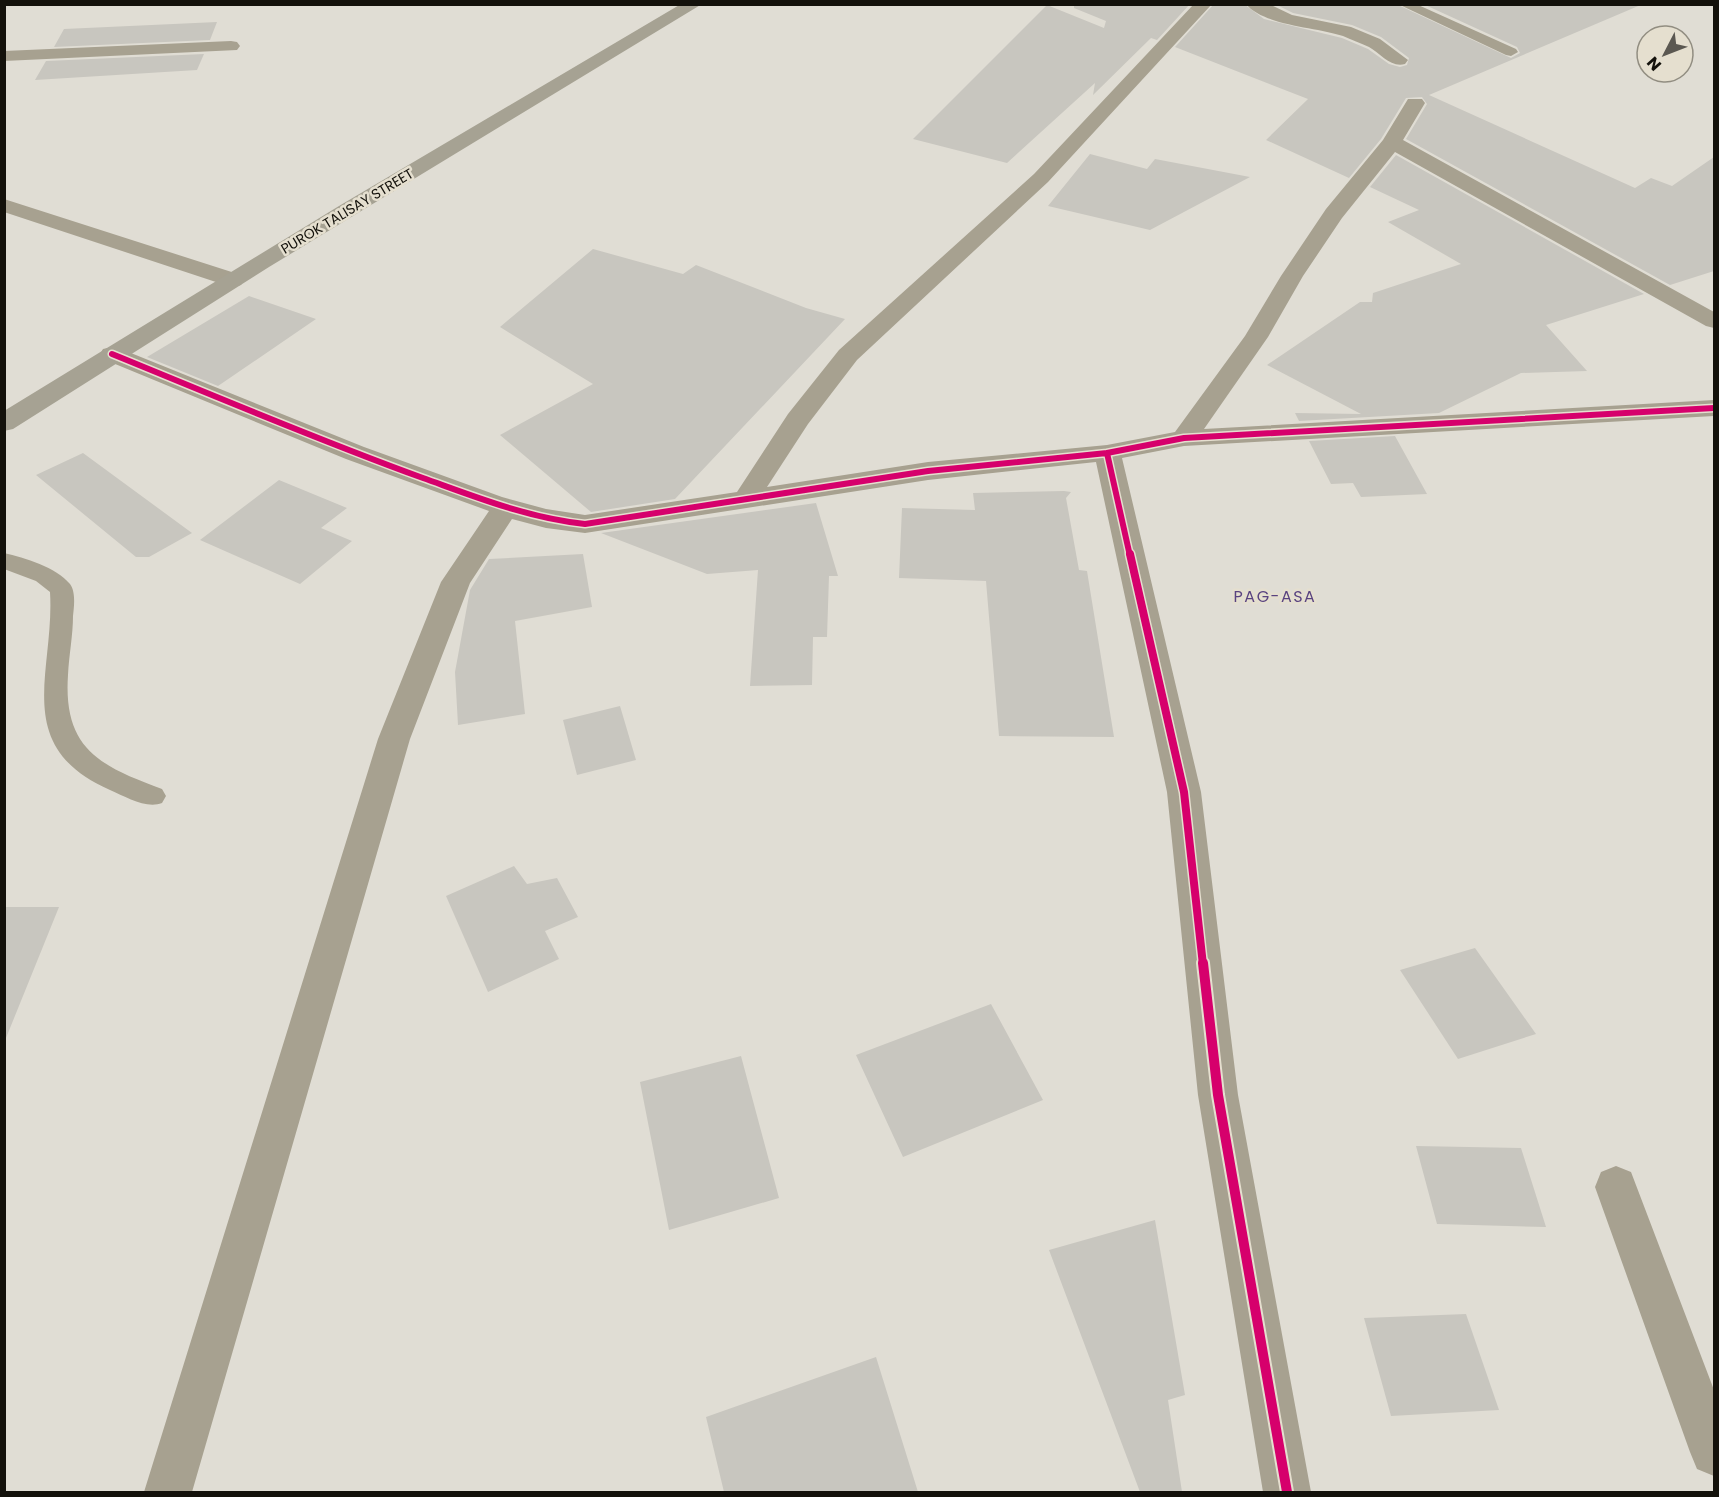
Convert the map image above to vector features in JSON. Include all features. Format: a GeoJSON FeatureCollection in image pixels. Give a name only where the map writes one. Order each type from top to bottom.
{"type":"FeatureCollection","features":[{"type":"Feature","properties":{"kind":"street","name":"PUROK TALISAY STREET"},"geometry":{"type":"LineString","coordinates":[[4,423],[232,280],[509,112],[694,4]]}},
{"type":"Feature","properties":{"kind":"street"},"geometry":{"type":"LineString","coordinates":[[745,501],[796,420],[848,355],[1041,178],[1204,4]]}},
{"type":"Feature","properties":{"kind":"street"},"geometry":{"type":"LineString","coordinates":[[1254,4],[1287,19],[1345,31],[1374,43],[1399,60]]}},
{"type":"Feature","properties":{"kind":"street"},"geometry":{"type":"LineString","coordinates":[[4,56],[231,46]]}},
{"type":"Feature","properties":{"kind":"street"},"geometry":{"type":"LineString","coordinates":[[1184,438],[1256,337],[1292,276],[1334,214],[1392,142],[1415,103]]}},
{"type":"Feature","properties":{"kind":"street"},"geometry":{"type":"LineString","coordinates":[[1392,142],[1714,321]]}},
{"type":"Feature","properties":{"kind":"street"},"geometry":{"type":"LineString","coordinates":[[4,205],[232,280]]}},
{"type":"Feature","properties":{"kind":"street"},"geometry":{"type":"LineString","coordinates":[[112,354],[404,472],[552,522],[585,524],[928,471],[1107,453],[1184,438],[1714,408]]}},
{"type":"Feature","properties":{"kind":"street"},"geometry":{"type":"LineString","coordinates":[[1107,453],[1184,792],[1218,1095],[1287,1492]]}},
{"type":"Feature","properties":{"kind":"street"},"geometry":{"type":"LineString","coordinates":[[168,1492],[394,739],[456,582],[505,508]]}},
{"type":"Feature","properties":{"kind":"street"},"geometry":{"type":"LineString","coordinates":[[1616,1187],[1714,1452]]}},
{"type":"Feature","properties":{"kind":"lane"},"geometry":{"type":"LineString","coordinates":[[1404,4],[1511,52]]}},
{"type":"Feature","properties":{"kind":"lane"},"geometry":{"type":"LineString","coordinates":[[4,560],[44,576],[61,589],[63,610],[55,687],[57,725],[81,760],[111,781],[153,796]]}},
{"type":"Feature","properties":{"kind":"building"},"geometry":{"type":"Polygon","coordinates":[[[1074,4],[1190,4],[1157,40],[1151,38],[1093,95],[1095,83],[1007,163],[913,139],[1047,5],[1104,28],[1106,21],[1074,8],[1074,4]]]}},
{"type":"Feature","properties":{"kind":"building"},"geometry":{"type":"Polygon","coordinates":[[[1214,4],[1244,4],[1264,19],[1342,38],[1368,49],[1389,64],[1400,67],[1407,65],[1409,58],[1381,37],[1352,25],[1293,13],[1275,4],[1396,4],[1511,58],[1520,53],[1517,47],[1423,4],[1643,4],[1429,95],[1635,188],[1651,178],[1672,186],[1714,157],[1714,271],[1670,285],[1406,139],[1427,104],[1422,97],[1406,98],[1381,139],[1349,178],[1266,140],[1308,99],[1175,47],[1214,4]]]}},
{"type":"Feature","properties":{"kind":"building"},"geometry":{"type":"Polygon","coordinates":[[[217,22],[210,40],[54,47],[64,29],[217,22]]]}},
{"type":"Feature","properties":{"kind":"building"},"geometry":{"type":"Polygon","coordinates":[[[204,54],[197,70],[35,80],[46,61],[204,54]]]}},
{"type":"Feature","properties":{"kind":"building"},"geometry":{"type":"Polygon","coordinates":[[[1090,154],[1147,169],[1155,159],[1250,177],[1150,230],[1048,206],[1090,154]]]}},
{"type":"Feature","properties":{"kind":"building"},"geometry":{"type":"Polygon","coordinates":[[[1396,155],[1644,294],[1546,325],[1587,371],[1521,373],[1439,413],[1299,421],[1295,413],[1361,414],[1267,365],[1360,302],[1372,302],[1373,293],[1461,264],[1388,222],[1419,210],[1370,187],[1396,155]]]}},
{"type":"Feature","properties":{"kind":"building"},"geometry":{"type":"Polygon","coordinates":[[[593,249],[683,274],[696,265],[806,308],[845,319],[675,499],[591,512],[500,435],[593,384],[500,327],[593,249]]]}},
{"type":"Feature","properties":{"kind":"building"},"geometry":{"type":"Polygon","coordinates":[[[249,296],[316,319],[218,386],[147,357],[249,296]]]}},
{"type":"Feature","properties":{"kind":"building"},"geometry":{"type":"Polygon","coordinates":[[[1395,436],[1427,494],[1361,497],[1353,483],[1331,484],[1309,441],[1395,436]]]}},
{"type":"Feature","properties":{"kind":"building"},"geometry":{"type":"Polygon","coordinates":[[[83,453],[192,533],[149,557],[136,557],[36,475],[83,453]]]}},
{"type":"Feature","properties":{"kind":"building"},"geometry":{"type":"Polygon","coordinates":[[[279,480],[347,508],[321,528],[352,541],[300,584],[200,540],[279,480]]]}},
{"type":"Feature","properties":{"kind":"building"},"geometry":{"type":"Polygon","coordinates":[[[1071,492],[1066,498],[1079,570],[1087,571],[1114,737],[999,736],[986,581],[899,578],[902,508],[975,510],[973,493],[1071,492]]]}},
{"type":"Feature","properties":{"kind":"building"},"geometry":{"type":"Polygon","coordinates":[[[816,503],[838,576],[829,576],[827,637],[813,637],[812,685],[750,686],[758,570],[707,574],[601,533],[816,503]]]}},
{"type":"Feature","properties":{"kind":"building"},"geometry":{"type":"Polygon","coordinates":[[[583,554],[592,607],[515,621],[525,714],[458,725],[455,672],[470,590],[489,559],[583,554]]]}},
{"type":"Feature","properties":{"kind":"building"},"geometry":{"type":"Polygon","coordinates":[[[620,706],[636,760],[577,775],[563,720],[620,706]]]}},
{"type":"Feature","properties":{"kind":"building"},"geometry":{"type":"Polygon","coordinates":[[[514,866],[527,884],[557,878],[578,917],[545,931],[559,959],[488,992],[446,896],[514,866]]]}},
{"type":"Feature","properties":{"kind":"building"},"geometry":{"type":"Polygon","coordinates":[[[4,907],[59,907],[6,1038],[4,1037],[4,907]]]}},
{"type":"Feature","properties":{"kind":"building"},"geometry":{"type":"Polygon","coordinates":[[[1475,948],[1536,1034],[1458,1059],[1400,970],[1475,948]]]}},
{"type":"Feature","properties":{"kind":"building"},"geometry":{"type":"Polygon","coordinates":[[[991,1004],[1043,1100],[903,1157],[856,1055],[991,1004]]]}},
{"type":"Feature","properties":{"kind":"building"},"geometry":{"type":"Polygon","coordinates":[[[741,1056],[779,1198],[669,1230],[640,1082],[741,1056]]]}},
{"type":"Feature","properties":{"kind":"building"},"geometry":{"type":"Polygon","coordinates":[[[1416,1146],[1521,1148],[1546,1227],[1437,1224],[1416,1146]]]}},
{"type":"Feature","properties":{"kind":"building"},"geometry":{"type":"Polygon","coordinates":[[[1155,1220],[1185,1395],[1168,1400],[1182,1492],[1140,1492],[1049,1250],[1155,1220]]]}},
{"type":"Feature","properties":{"kind":"building"},"geometry":{"type":"Polygon","coordinates":[[[1466,1314],[1499,1410],[1391,1416],[1364,1318],[1466,1314]]]}},
{"type":"Feature","properties":{"kind":"building"},"geometry":{"type":"Polygon","coordinates":[[[876,1357],[918,1492],[724,1492],[706,1417],[876,1357]]]}},
{"type":"Feature","properties":{"kind":"cycle path"},"geometry":{"type":"LineString","coordinates":[[112,354],[355,453],[510,509],[565,522],[585,524],[928,471],[1107,453],[1184,438],[1714,408]]}},
{"type":"Feature","properties":{"kind":"cycle path"},"geometry":{"type":"LineString","coordinates":[[1107,453],[1184,792],[1218,1095],[1287,1492]]}},
{"type":"Feature","properties":{"kind":"district","name":"PAG-ASA"},"geometry":{"type":"Point","coordinates":[1275,596]}}]}
